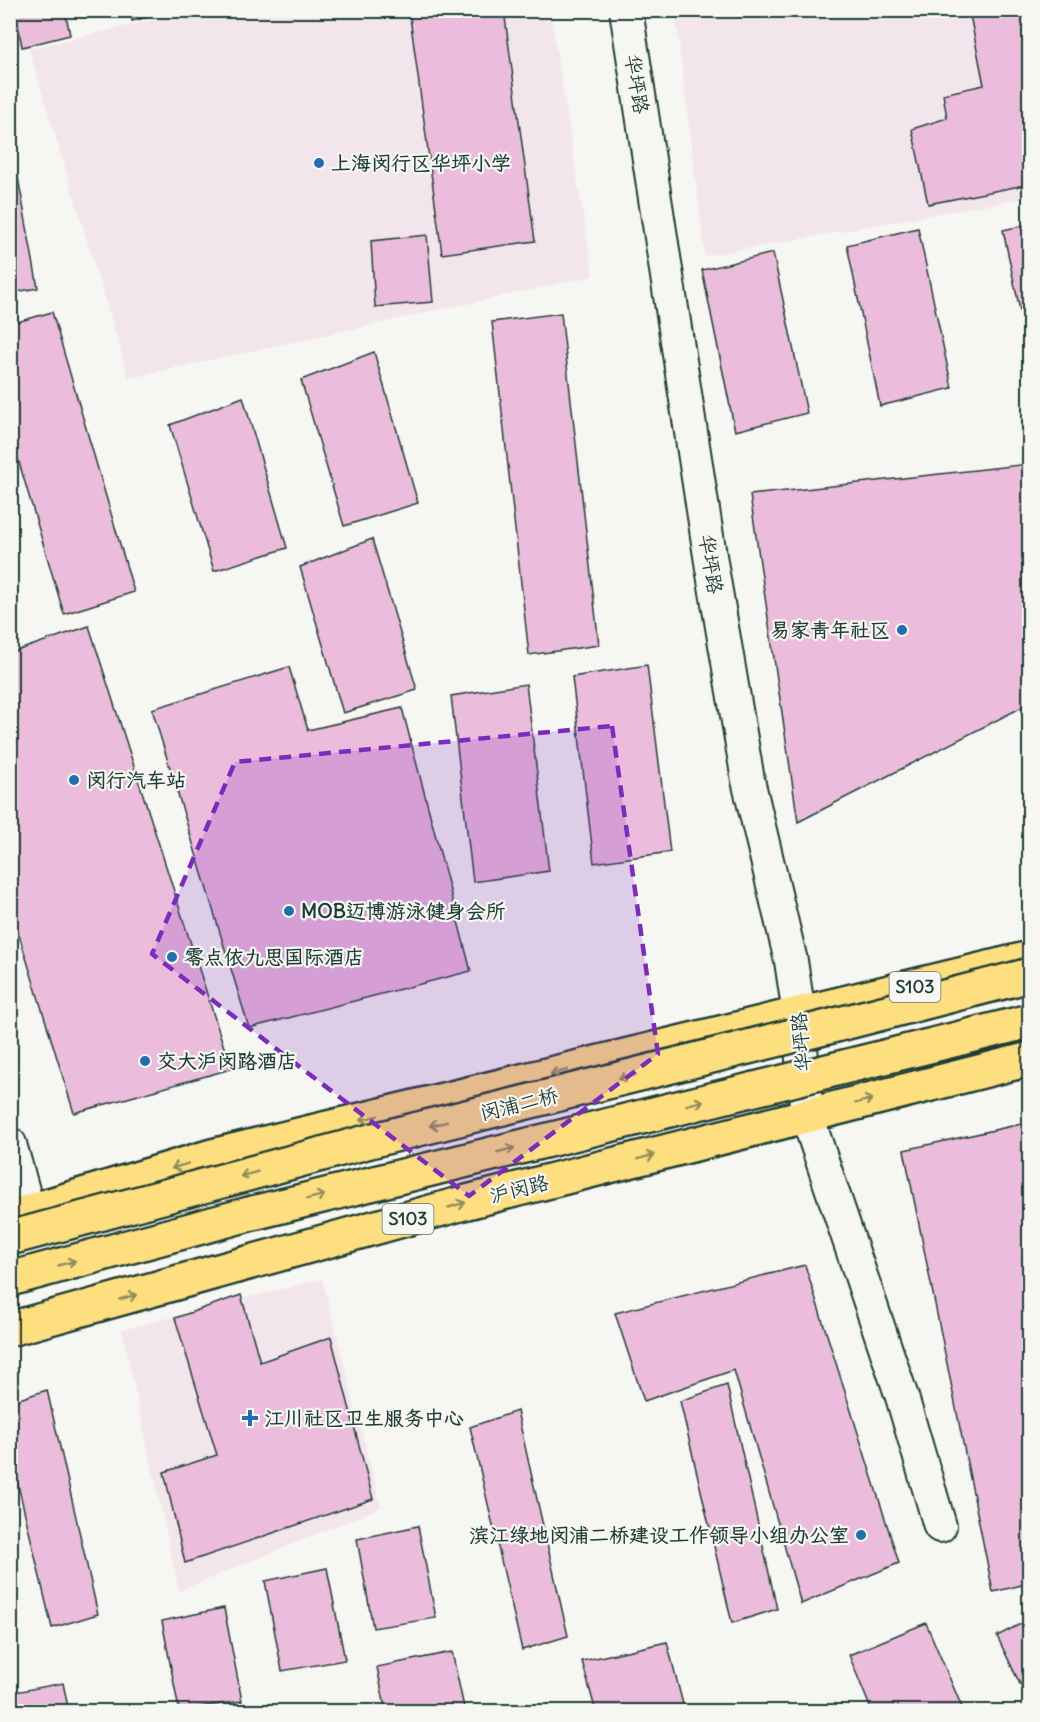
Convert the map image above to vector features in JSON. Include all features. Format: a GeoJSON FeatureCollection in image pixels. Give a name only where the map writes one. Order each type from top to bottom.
{"type":"FeatureCollection","features":[{"type":"Feature","properties":{"kind":"main road","name":"S103"},"geometry":{"type":"LineString","coordinates":[[17,1222],[212,1156],[1029,958]]}},
{"type":"Feature","properties":{"kind":"main road","name":"闵浦二桥"},"geometry":{"type":"LineString","coordinates":[[17,1222],[374,1140],[1029,975]]}},
{"type":"Feature","properties":{"kind":"main road"},"geometry":{"type":"LineString","coordinates":[[10,1279],[249,1214],[1029,1021]]}},
{"type":"Feature","properties":{"kind":"main road","name":"沪闵路"},"geometry":{"type":"LineString","coordinates":[[10,1329],[467,1202],[1029,1059]]}},
{"type":"Feature","properties":{"kind":"street","name":"华坪路"},"geometry":{"type":"LineString","coordinates":[[626,10],[711,562],[744,757],[791,961],[799,1014],[807,1116],[902,1397],[940,1526]]}},
{"type":"Feature","properties":{"kind":"street"},"geometry":{"type":"LineString","coordinates":[[12,1151],[17,1222]]}},
{"type":"Feature","properties":{"kind":"highlighted area"},"geometry":{"type":"Polygon","coordinates":[[[612,726],[658,1054],[469,1196],[152,954],[235,762],[612,726]]]}},
{"type":"Feature","properties":{"kind":"shaded area","name":"上海闵行区华坪小学"},"geometry":{"type":"Polygon","coordinates":[[[190,11],[550,11],[593,276],[129,378],[29,49],[190,11]]]}},
{"type":"Feature","properties":{"kind":"shaded area"},"geometry":{"type":"Polygon","coordinates":[[[675,11],[1029,11],[1029,197],[705,256],[675,11]]]}},
{"type":"Feature","properties":{"kind":"shaded area","name":"江川社区卫生服务中心"},"geometry":{"type":"Polygon","coordinates":[[[322,1279],[381,1507],[179,1591],[122,1330],[322,1279]]]}},
{"type":"Feature","properties":{"kind":"building"},"geometry":{"type":"Polygon","coordinates":[[[15,10],[65,10],[70,35],[22,47],[15,10]]]}},
{"type":"Feature","properties":{"kind":"building"},"geometry":{"type":"Polygon","coordinates":[[[130,10],[176,10],[132,21],[130,10]]]}},
{"type":"Feature","properties":{"kind":"building"},"geometry":{"type":"Polygon","coordinates":[[[409,10],[504,10],[535,241],[442,254],[409,10]]]}},
{"type":"Feature","properties":{"kind":"building"},"geometry":{"type":"Polygon","coordinates":[[[969,10],[1030,10],[1030,184],[928,204],[912,129],[947,118],[943,94],[984,85],[969,10]]]}},
{"type":"Feature","properties":{"kind":"building"},"geometry":{"type":"Polygon","coordinates":[[[10,133],[38,288],[10,293],[10,133]]]}},
{"type":"Feature","properties":{"kind":"building"},"geometry":{"type":"Polygon","coordinates":[[[1030,224],[1030,358],[1003,230],[1030,224]]]}},
{"type":"Feature","properties":{"kind":"building"},"geometry":{"type":"Polygon","coordinates":[[[918,228],[952,388],[880,406],[847,245],[918,228]]]}},
{"type":"Feature","properties":{"kind":"building"},"geometry":{"type":"Polygon","coordinates":[[[427,235],[433,302],[375,307],[371,241],[427,235]]]}},
{"type":"Feature","properties":{"kind":"building"},"geometry":{"type":"Polygon","coordinates":[[[773,253],[807,413],[735,431],[702,270],[773,253]]]}},
{"type":"Feature","properties":{"kind":"building"},"geometry":{"type":"Polygon","coordinates":[[[52,312],[134,592],[64,614],[10,432],[10,324],[52,312]]]}},
{"type":"Feature","properties":{"kind":"building"},"geometry":{"type":"Polygon","coordinates":[[[561,313],[599,645],[529,655],[492,322],[561,313]]]}},
{"type":"Feature","properties":{"kind":"building"},"geometry":{"type":"Polygon","coordinates":[[[374,352],[418,503],[344,526],[301,380],[374,352]]]}},
{"type":"Feature","properties":{"kind":"building"},"geometry":{"type":"Polygon","coordinates":[[[243,397],[287,548],[214,571],[170,425],[243,397]]]}},
{"type":"Feature","properties":{"kind":"building"},"geometry":{"type":"Polygon","coordinates":[[[1030,464],[1030,703],[798,822],[750,495],[1030,464]]]}},
{"type":"Feature","properties":{"kind":"building"},"geometry":{"type":"Polygon","coordinates":[[[372,539],[417,690],[343,713],[300,567],[372,539]]]}},
{"type":"Feature","properties":{"kind":"building","name":"闵行汽车站"},"geometry":{"type":"Polygon","coordinates":[[[89,626],[231,1069],[74,1113],[10,906],[10,653],[89,626]]]}},
{"type":"Feature","properties":{"kind":"building"},"geometry":{"type":"Polygon","coordinates":[[[647,665],[670,852],[594,863],[572,677],[647,665]]]}},
{"type":"Feature","properties":{"kind":"building"},"geometry":{"type":"Polygon","coordinates":[[[289,667],[308,730],[402,708],[471,971],[249,1028],[152,709],[289,667]]]}},
{"type":"Feature","properties":{"kind":"building"},"geometry":{"type":"Polygon","coordinates":[[[526,684],[549,871],[473,882],[451,696],[526,684]]]}},
{"type":"Feature","properties":{"kind":"building"},"geometry":{"type":"Polygon","coordinates":[[[1030,1122],[1030,1583],[993,1592],[904,1150],[1030,1122]]]}},
{"type":"Feature","properties":{"kind":"building"},"geometry":{"type":"Polygon","coordinates":[[[805,1265],[899,1563],[801,1604],[734,1370],[644,1401],[615,1313],[805,1265]]]}},
{"type":"Feature","properties":{"kind":"building","name":"江川社区卫生服务中心"},"geometry":{"type":"Polygon","coordinates":[[[241,1295],[260,1362],[331,1337],[373,1499],[185,1563],[164,1472],[217,1455],[175,1318],[241,1295]]]}},
{"type":"Feature","properties":{"kind":"building"},"geometry":{"type":"Polygon","coordinates":[[[727,1385],[777,1609],[732,1623],[680,1401],[727,1385]]]}},
{"type":"Feature","properties":{"kind":"building"},"geometry":{"type":"Polygon","coordinates":[[[47,1390],[98,1614],[52,1628],[10,1451],[10,1402],[47,1390]]]}},
{"type":"Feature","properties":{"kind":"building"},"geometry":{"type":"Polygon","coordinates":[[[517,1411],[568,1636],[522,1650],[470,1427],[517,1411]]]}},
{"type":"Feature","properties":{"kind":"building"},"geometry":{"type":"Polygon","coordinates":[[[418,1526],[436,1618],[373,1628],[357,1539],[418,1526]]]}},
{"type":"Feature","properties":{"kind":"building"},"geometry":{"type":"Polygon","coordinates":[[[327,1568],[345,1660],[282,1671],[265,1581],[327,1568]]]}},
{"type":"Feature","properties":{"kind":"building"},"geometry":{"type":"Polygon","coordinates":[[[224,1608],[242,1701],[179,1710],[162,1621],[224,1608]]]}},
{"type":"Feature","properties":{"kind":"building"},"geometry":{"type":"Polygon","coordinates":[[[1030,1619],[1030,1705],[997,1636],[1030,1619]]]}},
{"type":"Feature","properties":{"kind":"building"},"geometry":{"type":"Polygon","coordinates":[[[926,1623],[964,1712],[872,1712],[849,1655],[926,1623]]]}},
{"type":"Feature","properties":{"kind":"building"},"geometry":{"type":"Polygon","coordinates":[[[667,1642],[685,1712],[596,1712],[582,1661],[667,1642]]]}},
{"type":"Feature","properties":{"kind":"building"},"geometry":{"type":"Polygon","coordinates":[[[452,1652],[465,1712],[386,1712],[377,1667],[452,1652]]]}},
{"type":"Feature","properties":{"kind":"building"},"geometry":{"type":"Polygon","coordinates":[[[63,1683],[69,1712],[10,1712],[10,1693],[63,1683]]]}},
{"type":"Feature","properties":{"kind":"railway"},"geometry":{"type":"LineString","coordinates":[[10,1249],[124,1217],[1030,987]]}},
{"type":"Feature","properties":{"kind":"railway"},"geometry":{"type":"LineString","coordinates":[[10,1268],[1030,1006]]}},
{"type":"Feature","properties":{"kind":"place","name":"上海闵行区华坪小学"},"geometry":{"type":"Point","coordinates":[319,163]}},
{"type":"Feature","properties":{"kind":"place","name":"易家青年社区"},"geometry":{"type":"Point","coordinates":[902,630]}},
{"type":"Feature","properties":{"kind":"place","name":"闵行汽车站"},"geometry":{"type":"Point","coordinates":[74,780]}},
{"type":"Feature","properties":{"kind":"place","name":"MOB迈博游泳健身会所"},"geometry":{"type":"Point","coordinates":[289,911]}},
{"type":"Feature","properties":{"kind":"place","name":"零点依九思国际酒店"},"geometry":{"type":"Point","coordinates":[172,957]}},
{"type":"Feature","properties":{"kind":"place","name":"交大沪闵路酒店"},"geometry":{"type":"Point","coordinates":[145,1061]}},
{"type":"Feature","properties":{"kind":"place","name":"江川社区卫生服务中心"},"geometry":{"type":"Point","coordinates":[250,1418]}},
{"type":"Feature","properties":{"kind":"place","name":"滨江绿地闵浦二桥建设工作领导小组办公室"},"geometry":{"type":"Point","coordinates":[861,1535]}}]}
